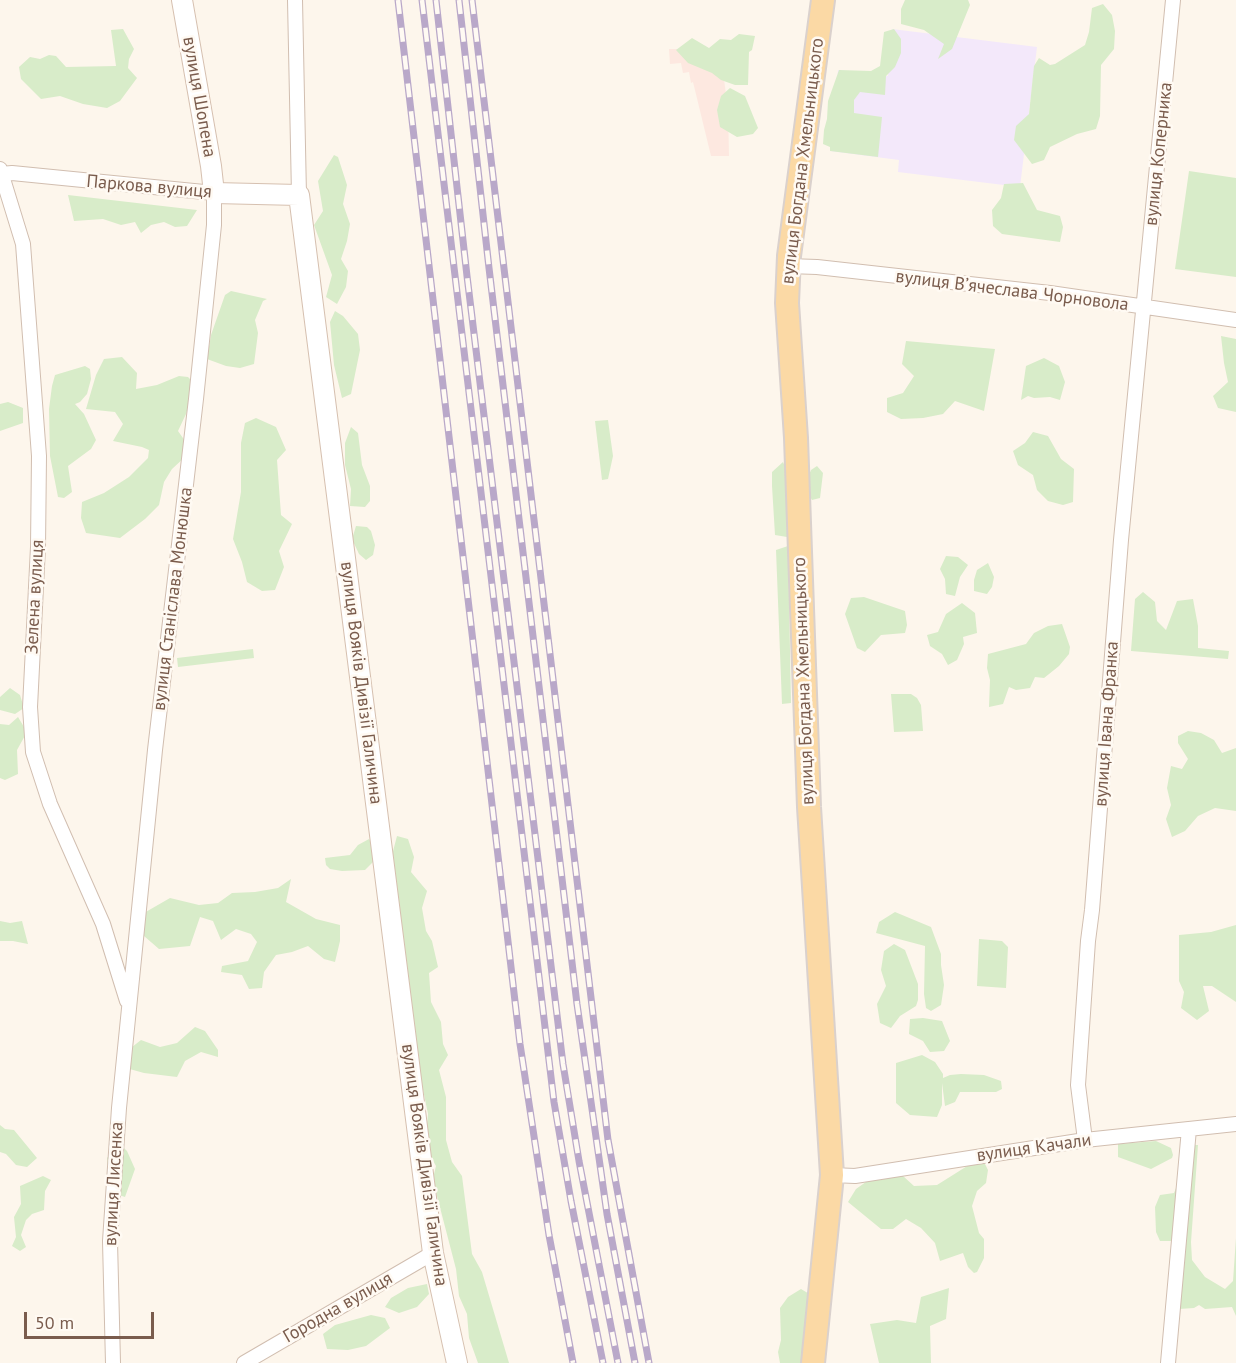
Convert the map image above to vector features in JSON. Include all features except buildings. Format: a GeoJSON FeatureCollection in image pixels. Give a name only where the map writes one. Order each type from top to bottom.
{"type":"FeatureCollection","features":[{"type":"Feature","properties":{"kind":"main road","name":"вулиця Шопена"},"geometry":{"type":"LineString","coordinates":[[182,0],[214,193]]}},
{"type":"Feature","properties":{"kind":"main road","name":"вулиця Богдана Хмельницького"},"geometry":{"type":"LineString","coordinates":[[813,1363],[832,1175],[809,807],[796,438],[787,303],[788,266],[823,0]]}},
{"type":"Feature","properties":{"kind":"main road","name":"Паркова вулиця"},"geometry":{"type":"LineString","coordinates":[[214,193],[299,195]]}},
{"type":"Feature","properties":{"kind":"main road","name":"вулиця Вояків Дивізії Галичина"},"geometry":{"type":"LineString","coordinates":[[299,195],[433,1253],[457,1363]]}},
{"type":"Feature","properties":{"kind":"street","name":"вулиця Вояків Дивізії Галичина"},"geometry":{"type":"LineString","coordinates":[[295,0],[299,195]]}},
{"type":"Feature","properties":{"kind":"street","name":"вулиця Коперника"},"geometry":{"type":"LineString","coordinates":[[1144,307],[1173,0]]}},
{"type":"Feature","properties":{"kind":"street","name":"Паркова вулиця"},"geometry":{"type":"LineString","coordinates":[[1,172],[214,193]]}},
{"type":"Feature","properties":{"kind":"street","name":"Зелена вулиця"},"geometry":{"type":"LineString","coordinates":[[1,172],[23,244],[39,456],[38,547],[30,707],[33,752],[50,804],[103,924],[129,1005]]}},
{"type":"Feature","properties":{"kind":"street","name":"вулиця Станіслава Монюшка"},"geometry":{"type":"LineString","coordinates":[[129,1005],[155,750],[196,399],[214,225],[214,193]]}},
{"type":"Feature","properties":{"kind":"street","name":"вулиця Вʼячеслава Чорновола"},"geometry":{"type":"LineString","coordinates":[[788,266],[817,267],[1050,293],[1236,320]]}},
{"type":"Feature","properties":{"kind":"street","name":"вулиця Івана Франка"},"geometry":{"type":"LineString","coordinates":[[1085,1140],[1078,1085],[1088,941],[1121,540],[1144,307]]}},
{"type":"Feature","properties":{"kind":"street","name":"вулиця Лисенка"},"geometry":{"type":"LineString","coordinates":[[113,1363],[110,1241],[129,1005]]}},
{"type":"Feature","properties":{"kind":"street","name":"вулиця Качали"},"geometry":{"type":"LineString","coordinates":[[832,1175],[855,1176],[1085,1140],[1236,1124]]}},
{"type":"Feature","properties":{"kind":"street"},"geometry":{"type":"LineString","coordinates":[[1168,1363],[1189,1129]]}},
{"type":"Feature","properties":{"kind":"street","name":"Городна вулиця"},"geometry":{"type":"LineString","coordinates":[[244,1363],[433,1253]]}},
{"type":"Feature","properties":{"kind":"shaded area"},"geometry":{"type":"Polygon","coordinates":[[[892,29],[1037,47],[1020,187],[898,172],[899,160],[830,151],[838,70],[888,76],[892,29]]]}},
{"type":"Feature","properties":{"kind":"shaded area"},"geometry":{"type":"Polygon","coordinates":[[[669,49],[682,49],[723,72],[728,109],[729,156],[711,156],[693,82],[691,83],[689,72],[683,73],[681,63],[670,64],[669,49]]]}},
{"type":"Feature","properties":{"kind":"green space"},"geometry":{"type":"Polygon","coordinates":[[[905,0],[968,0],[970,5],[952,49],[938,59],[944,44],[924,30],[901,24],[901,9],[905,0]]]}},
{"type":"Feature","properties":{"kind":"green space"},"geometry":{"type":"Polygon","coordinates":[[[1103,4],[1112,15],[1115,31],[1114,49],[1101,65],[1100,116],[1096,129],[1077,134],[1050,147],[1044,160],[1032,164],[1014,140],[1016,126],[1029,114],[1034,66],[1039,58],[1050,65],[1055,64],[1085,45],[1092,8],[1103,4]]]}},
{"type":"Feature","properties":{"kind":"green space"},"geometry":{"type":"Polygon","coordinates":[[[123,29],[134,49],[128,68],[137,78],[120,101],[107,108],[83,104],[60,96],[41,99],[21,79],[19,67],[30,57],[40,59],[49,55],[56,56],[66,67],[116,66],[111,30],[123,29]]]}},
{"type":"Feature","properties":{"kind":"green space"},"geometry":{"type":"Polygon","coordinates":[[[894,29],[901,39],[901,53],[895,67],[886,76],[885,95],[860,92],[854,100],[854,113],[882,117],[878,157],[830,151],[830,147],[823,144],[824,130],[828,101],[839,70],[871,71],[880,66],[884,32],[894,29]]]}},
{"type":"Feature","properties":{"kind":"green space"},"geometry":{"type":"Polygon","coordinates":[[[739,34],[755,36],[752,50],[749,52],[748,85],[735,85],[721,80],[712,73],[688,63],[676,50],[692,38],[709,48],[720,39],[731,40],[739,34]]]}},
{"type":"Feature","properties":{"kind":"green space"},"geometry":{"type":"Polygon","coordinates":[[[730,88],[745,96],[758,128],[753,134],[737,137],[720,127],[717,110],[721,96],[730,88]]]}},
{"type":"Feature","properties":{"kind":"green space"},"geometry":{"type":"Polygon","coordinates":[[[334,155],[338,157],[347,185],[343,204],[350,224],[341,259],[348,271],[346,287],[337,304],[326,297],[332,275],[314,225],[323,211],[318,181],[334,155]]]}},
{"type":"Feature","properties":{"kind":"green space"},"geometry":{"type":"Polygon","coordinates":[[[1189,171],[1236,178],[1236,277],[1175,269],[1189,171]]]}},
{"type":"Feature","properties":{"kind":"green space"},"geometry":{"type":"Polygon","coordinates":[[[1023,183],[1037,210],[1060,216],[1063,227],[1060,242],[1002,234],[993,226],[992,210],[1001,198],[1004,184],[1023,183]]]}},
{"type":"Feature","properties":{"kind":"green space"},"geometry":{"type":"Polygon","coordinates":[[[68,195],[197,210],[187,226],[175,227],[164,222],[151,225],[141,233],[135,222],[121,225],[103,219],[74,221],[68,195]]]}},
{"type":"Feature","properties":{"kind":"green space"},"geometry":{"type":"Polygon","coordinates":[[[231,291],[267,299],[263,301],[255,320],[258,333],[254,364],[240,368],[207,359],[211,335],[225,295],[231,291]]]}},
{"type":"Feature","properties":{"kind":"green space"},"geometry":{"type":"Polygon","coordinates":[[[335,311],[343,316],[358,334],[360,350],[351,394],[342,398],[334,365],[330,322],[335,311]]]}},
{"type":"Feature","properties":{"kind":"green space"},"geometry":{"type":"Polygon","coordinates":[[[1221,336],[1236,339],[1236,412],[1218,408],[1213,396],[1228,382],[1221,336]]]}},
{"type":"Feature","properties":{"kind":"green space"},"geometry":{"type":"Polygon","coordinates":[[[906,341],[995,349],[984,411],[955,401],[943,414],[923,418],[901,419],[887,412],[887,398],[903,393],[914,376],[902,364],[906,341]]]}},
{"type":"Feature","properties":{"kind":"green space"},"geometry":{"type":"Polygon","coordinates":[[[122,357],[137,373],[136,389],[157,385],[179,376],[188,377],[195,384],[178,431],[190,448],[164,482],[159,505],[120,538],[86,533],[81,518],[82,502],[104,493],[129,477],[148,458],[149,450],[113,441],[123,424],[115,412],[86,409],[96,375],[104,359],[122,357]]]}},
{"type":"Feature","properties":{"kind":"green space"},"geometry":{"type":"Polygon","coordinates":[[[1044,358],[1059,366],[1065,382],[1060,400],[1028,396],[1021,400],[1026,366],[1044,358]]]}},
{"type":"Feature","properties":{"kind":"green space"},"geometry":{"type":"Polygon","coordinates":[[[85,366],[90,369],[91,379],[87,394],[75,404],[84,414],[96,440],[91,449],[68,466],[72,492],[64,498],[58,497],[50,456],[49,409],[52,386],[55,375],[85,366]]]}},
{"type":"Feature","properties":{"kind":"green space"},"geometry":{"type":"Polygon","coordinates":[[[8,402],[23,408],[23,423],[0,431],[0,404],[8,402]]]}},
{"type":"Feature","properties":{"kind":"green space"},"geometry":{"type":"Polygon","coordinates":[[[256,418],[276,427],[286,450],[277,460],[281,515],[292,524],[279,551],[284,567],[275,590],[262,591],[247,582],[233,539],[241,492],[241,443],[245,423],[256,418]]]}},
{"type":"Feature","properties":{"kind":"green space"},"geometry":{"type":"Polygon","coordinates":[[[608,420],[613,456],[608,479],[602,480],[595,421],[608,420]]]}},
{"type":"Feature","properties":{"kind":"green space"},"geometry":{"type":"Polygon","coordinates":[[[351,427],[358,433],[362,465],[370,486],[370,501],[365,507],[350,506],[351,489],[345,465],[345,443],[351,427]]]}},
{"type":"Feature","properties":{"kind":"green space"},"geometry":{"type":"Polygon","coordinates":[[[1033,432],[1048,436],[1061,459],[1074,469],[1073,502],[1063,505],[1048,501],[1037,490],[1033,475],[1018,465],[1013,451],[1025,443],[1033,432]]]}},
{"type":"Feature","properties":{"kind":"green space"},"geometry":{"type":"Polygon","coordinates":[[[783,462],[789,476],[787,537],[775,535],[772,486],[772,472],[783,462]]]}},
{"type":"Feature","properties":{"kind":"green space"},"geometry":{"type":"Polygon","coordinates":[[[817,466],[823,473],[820,498],[812,500],[809,495],[808,477],[811,470],[817,466]]]}},
{"type":"Feature","properties":{"kind":"green space"},"geometry":{"type":"Polygon","coordinates":[[[356,526],[367,527],[371,531],[375,545],[373,555],[366,560],[359,554],[352,539],[356,526]]]}},
{"type":"Feature","properties":{"kind":"green space"},"geometry":{"type":"Polygon","coordinates":[[[788,546],[791,703],[782,704],[776,550],[788,546]]]}},
{"type":"Feature","properties":{"kind":"green space"},"geometry":{"type":"Polygon","coordinates":[[[946,556],[958,557],[968,565],[960,577],[955,596],[946,594],[945,579],[940,569],[946,556]]]}},
{"type":"Feature","properties":{"kind":"green space"},"geometry":{"type":"Polygon","coordinates":[[[988,563],[994,577],[992,587],[987,594],[974,591],[977,570],[988,563]]]}},
{"type":"Feature","properties":{"kind":"green space"},"geometry":{"type":"Polygon","coordinates":[[[1143,592],[1155,602],[1157,621],[1166,630],[1177,601],[1193,599],[1198,626],[1198,648],[1229,651],[1228,659],[1131,651],[1135,599],[1143,592]]]}},
{"type":"Feature","properties":{"kind":"green space"},"geometry":{"type":"Polygon","coordinates":[[[864,597],[905,611],[907,625],[905,633],[881,635],[865,652],[857,648],[845,614],[851,598],[864,597]]]}},
{"type":"Feature","properties":{"kind":"green space"},"geometry":{"type":"Polygon","coordinates":[[[962,603],[975,613],[977,633],[963,637],[964,644],[957,660],[948,665],[942,654],[930,646],[927,635],[938,632],[946,614],[962,603]]]}},
{"type":"Feature","properties":{"kind":"green space"},"geometry":{"type":"Polygon","coordinates":[[[1062,624],[1070,647],[1069,654],[1059,666],[1044,678],[1035,677],[1030,688],[1016,690],[1009,687],[1003,704],[989,707],[988,654],[1026,644],[1034,633],[1048,626],[1062,624]]]}},
{"type":"Feature","properties":{"kind":"green space"},"geometry":{"type":"Polygon","coordinates":[[[253,649],[254,658],[178,667],[177,658],[253,649]]]}},
{"type":"Feature","properties":{"kind":"green space"},"geometry":{"type":"Polygon","coordinates":[[[10,688],[20,695],[24,708],[15,714],[0,710],[0,697],[10,688]]]}},
{"type":"Feature","properties":{"kind":"green space"},"geometry":{"type":"Polygon","coordinates":[[[891,694],[911,694],[917,698],[921,705],[923,731],[894,732],[891,694]]]}},
{"type":"Feature","properties":{"kind":"green space"},"geometry":{"type":"Polygon","coordinates":[[[18,717],[27,732],[17,750],[18,774],[5,780],[0,778],[0,724],[9,725],[18,717]]]}},
{"type":"Feature","properties":{"kind":"green space"},"geometry":{"type":"Polygon","coordinates":[[[1188,731],[1201,733],[1214,740],[1222,753],[1236,748],[1236,811],[1215,808],[1198,816],[1185,831],[1172,837],[1166,819],[1171,805],[1167,788],[1171,766],[1182,769],[1188,759],[1178,743],[1178,736],[1188,731]]]}},
{"type":"Feature","properties":{"kind":"green space"},"geometry":{"type":"Polygon","coordinates":[[[397,836],[408,839],[414,857],[411,872],[427,891],[422,908],[426,931],[432,941],[438,967],[429,973],[431,1002],[441,1022],[443,1044],[448,1055],[439,1070],[446,1097],[446,1140],[452,1162],[462,1176],[472,1254],[482,1272],[509,1363],[478,1363],[469,1338],[467,1314],[459,1296],[456,1269],[433,1178],[436,1166],[425,1146],[428,1114],[420,1075],[392,855],[397,836]]]}},
{"type":"Feature","properties":{"kind":"green space"},"geometry":{"type":"Polygon","coordinates":[[[369,839],[377,854],[365,870],[342,871],[330,869],[326,865],[325,858],[350,855],[358,845],[369,839]]]}},
{"type":"Feature","properties":{"kind":"green space"},"geometry":{"type":"Polygon","coordinates":[[[291,879],[286,902],[316,919],[340,925],[340,941],[335,962],[324,959],[308,946],[276,955],[264,972],[262,988],[249,989],[242,975],[221,972],[222,966],[248,961],[257,942],[251,934],[236,929],[221,940],[213,921],[200,917],[190,946],[159,949],[144,936],[144,913],[170,898],[199,905],[218,903],[232,893],[278,888],[291,879]]]}},
{"type":"Feature","properties":{"kind":"green space"},"geometry":{"type":"Polygon","coordinates":[[[895,912],[931,927],[941,954],[944,985],[941,1005],[931,1011],[926,1008],[924,994],[925,946],[876,933],[879,922],[895,912]]]}},
{"type":"Feature","properties":{"kind":"green space"},"geometry":{"type":"Polygon","coordinates":[[[0,921],[10,923],[22,921],[28,944],[0,941],[0,921]]]}},
{"type":"Feature","properties":{"kind":"green space"},"geometry":{"type":"Polygon","coordinates":[[[1236,925],[1236,1002],[1212,986],[1203,986],[1209,1011],[1197,1020],[1181,1008],[1184,992],[1179,981],[1179,935],[1211,932],[1236,925]]]}},
{"type":"Feature","properties":{"kind":"green space"},"geometry":{"type":"Polygon","coordinates":[[[979,939],[1002,941],[1008,947],[1006,988],[977,986],[979,939]]]}},
{"type":"Feature","properties":{"kind":"green space"},"geometry":{"type":"Polygon","coordinates":[[[894,944],[905,950],[918,984],[918,1000],[916,1006],[900,1016],[891,1028],[880,1023],[877,1004],[886,986],[881,970],[884,951],[894,944]]]}},
{"type":"Feature","properties":{"kind":"green space"},"geometry":{"type":"Polygon","coordinates":[[[923,1018],[942,1021],[950,1041],[944,1051],[930,1052],[923,1041],[909,1034],[910,1019],[923,1018]]]}},
{"type":"Feature","properties":{"kind":"green space"},"geometry":{"type":"Polygon","coordinates":[[[195,1027],[205,1031],[218,1050],[218,1057],[201,1052],[185,1061],[177,1077],[126,1068],[127,1051],[141,1040],[160,1047],[177,1043],[195,1027]]]}},
{"type":"Feature","properties":{"kind":"green space"},"geometry":{"type":"Polygon","coordinates":[[[922,1055],[935,1062],[943,1078],[961,1074],[984,1075],[1001,1081],[1002,1089],[996,1092],[960,1092],[955,1102],[945,1106],[942,1083],[942,1105],[937,1117],[910,1115],[896,1103],[896,1063],[922,1055]]]}},
{"type":"Feature","properties":{"kind":"green space"},"geometry":{"type":"Polygon","coordinates":[[[0,1125],[5,1129],[14,1130],[37,1158],[27,1167],[16,1165],[6,1154],[0,1152],[0,1125]]]}},
{"type":"Feature","properties":{"kind":"green space"},"geometry":{"type":"Polygon","coordinates":[[[1156,1141],[1171,1148],[1173,1155],[1172,1158],[1151,1169],[1118,1157],[1118,1144],[1156,1141]]]}},
{"type":"Feature","properties":{"kind":"green space"},"geometry":{"type":"Polygon","coordinates":[[[1193,1145],[1198,1145],[1191,1242],[1192,1260],[1205,1277],[1225,1289],[1233,1281],[1236,1238],[1236,1316],[1232,1307],[1205,1309],[1199,1305],[1194,1308],[1179,1309],[1182,1252],[1171,1241],[1160,1241],[1156,1232],[1155,1207],[1160,1195],[1174,1193],[1193,1145]]]}},
{"type":"Feature","properties":{"kind":"green space"},"geometry":{"type":"Polygon","coordinates":[[[122,1146],[127,1151],[135,1169],[125,1197],[116,1194],[109,1176],[107,1158],[116,1147],[122,1146]]]}},
{"type":"Feature","properties":{"kind":"green space"},"geometry":{"type":"Polygon","coordinates":[[[972,1163],[985,1164],[988,1170],[986,1183],[977,1191],[972,1206],[979,1233],[984,1239],[984,1258],[977,1272],[974,1273],[968,1267],[963,1253],[940,1261],[935,1243],[921,1228],[906,1219],[893,1229],[881,1229],[848,1202],[856,1189],[870,1179],[903,1176],[914,1186],[937,1185],[972,1163]]]}},
{"type":"Feature","properties":{"kind":"green space"},"geometry":{"type":"Polygon","coordinates":[[[43,1176],[51,1180],[45,1191],[44,1210],[32,1214],[26,1220],[21,1235],[26,1247],[20,1251],[12,1246],[16,1237],[14,1217],[21,1204],[20,1186],[43,1176]]]}},
{"type":"Feature","properties":{"kind":"green space"},"geometry":{"type":"Polygon","coordinates":[[[427,1284],[429,1294],[417,1307],[399,1313],[385,1307],[391,1298],[408,1288],[427,1284]]]}},
{"type":"Feature","properties":{"kind":"green space"},"geometry":{"type":"Polygon","coordinates":[[[949,1288],[946,1319],[930,1326],[931,1363],[879,1363],[870,1324],[897,1320],[916,1323],[921,1297],[949,1288]]]}},
{"type":"Feature","properties":{"kind":"green space"},"geometry":{"type":"Polygon","coordinates":[[[801,1289],[816,1298],[809,1363],[780,1363],[778,1352],[781,1340],[780,1308],[788,1297],[801,1289]]]}},
{"type":"Feature","properties":{"kind":"green space"},"geometry":{"type":"Polygon","coordinates":[[[371,1315],[385,1318],[390,1328],[366,1346],[348,1350],[327,1349],[323,1334],[335,1325],[371,1315]]]}},
{"type":"Feature","properties":{"kind":"railway"},"geometry":{"type":"LineString","coordinates":[[398,0],[520,1044],[549,1235],[573,1363]]}},
{"type":"Feature","properties":{"kind":"railway"},"geometry":{"type":"LineString","coordinates":[[422,0],[554,1102],[603,1363]]}},
{"type":"Feature","properties":{"kind":"railway"},"geometry":{"type":"LineString","coordinates":[[436,0],[467,276],[563,1064],[579,1161],[618,1363]]}},
{"type":"Feature","properties":{"kind":"railway"},"geometry":{"type":"LineString","coordinates":[[459,0],[577,1004],[607,1214],[635,1363]]}},
{"type":"Feature","properties":{"kind":"railway"},"geometry":{"type":"LineString","coordinates":[[472,0],[608,1140],[649,1363]]}}]}
